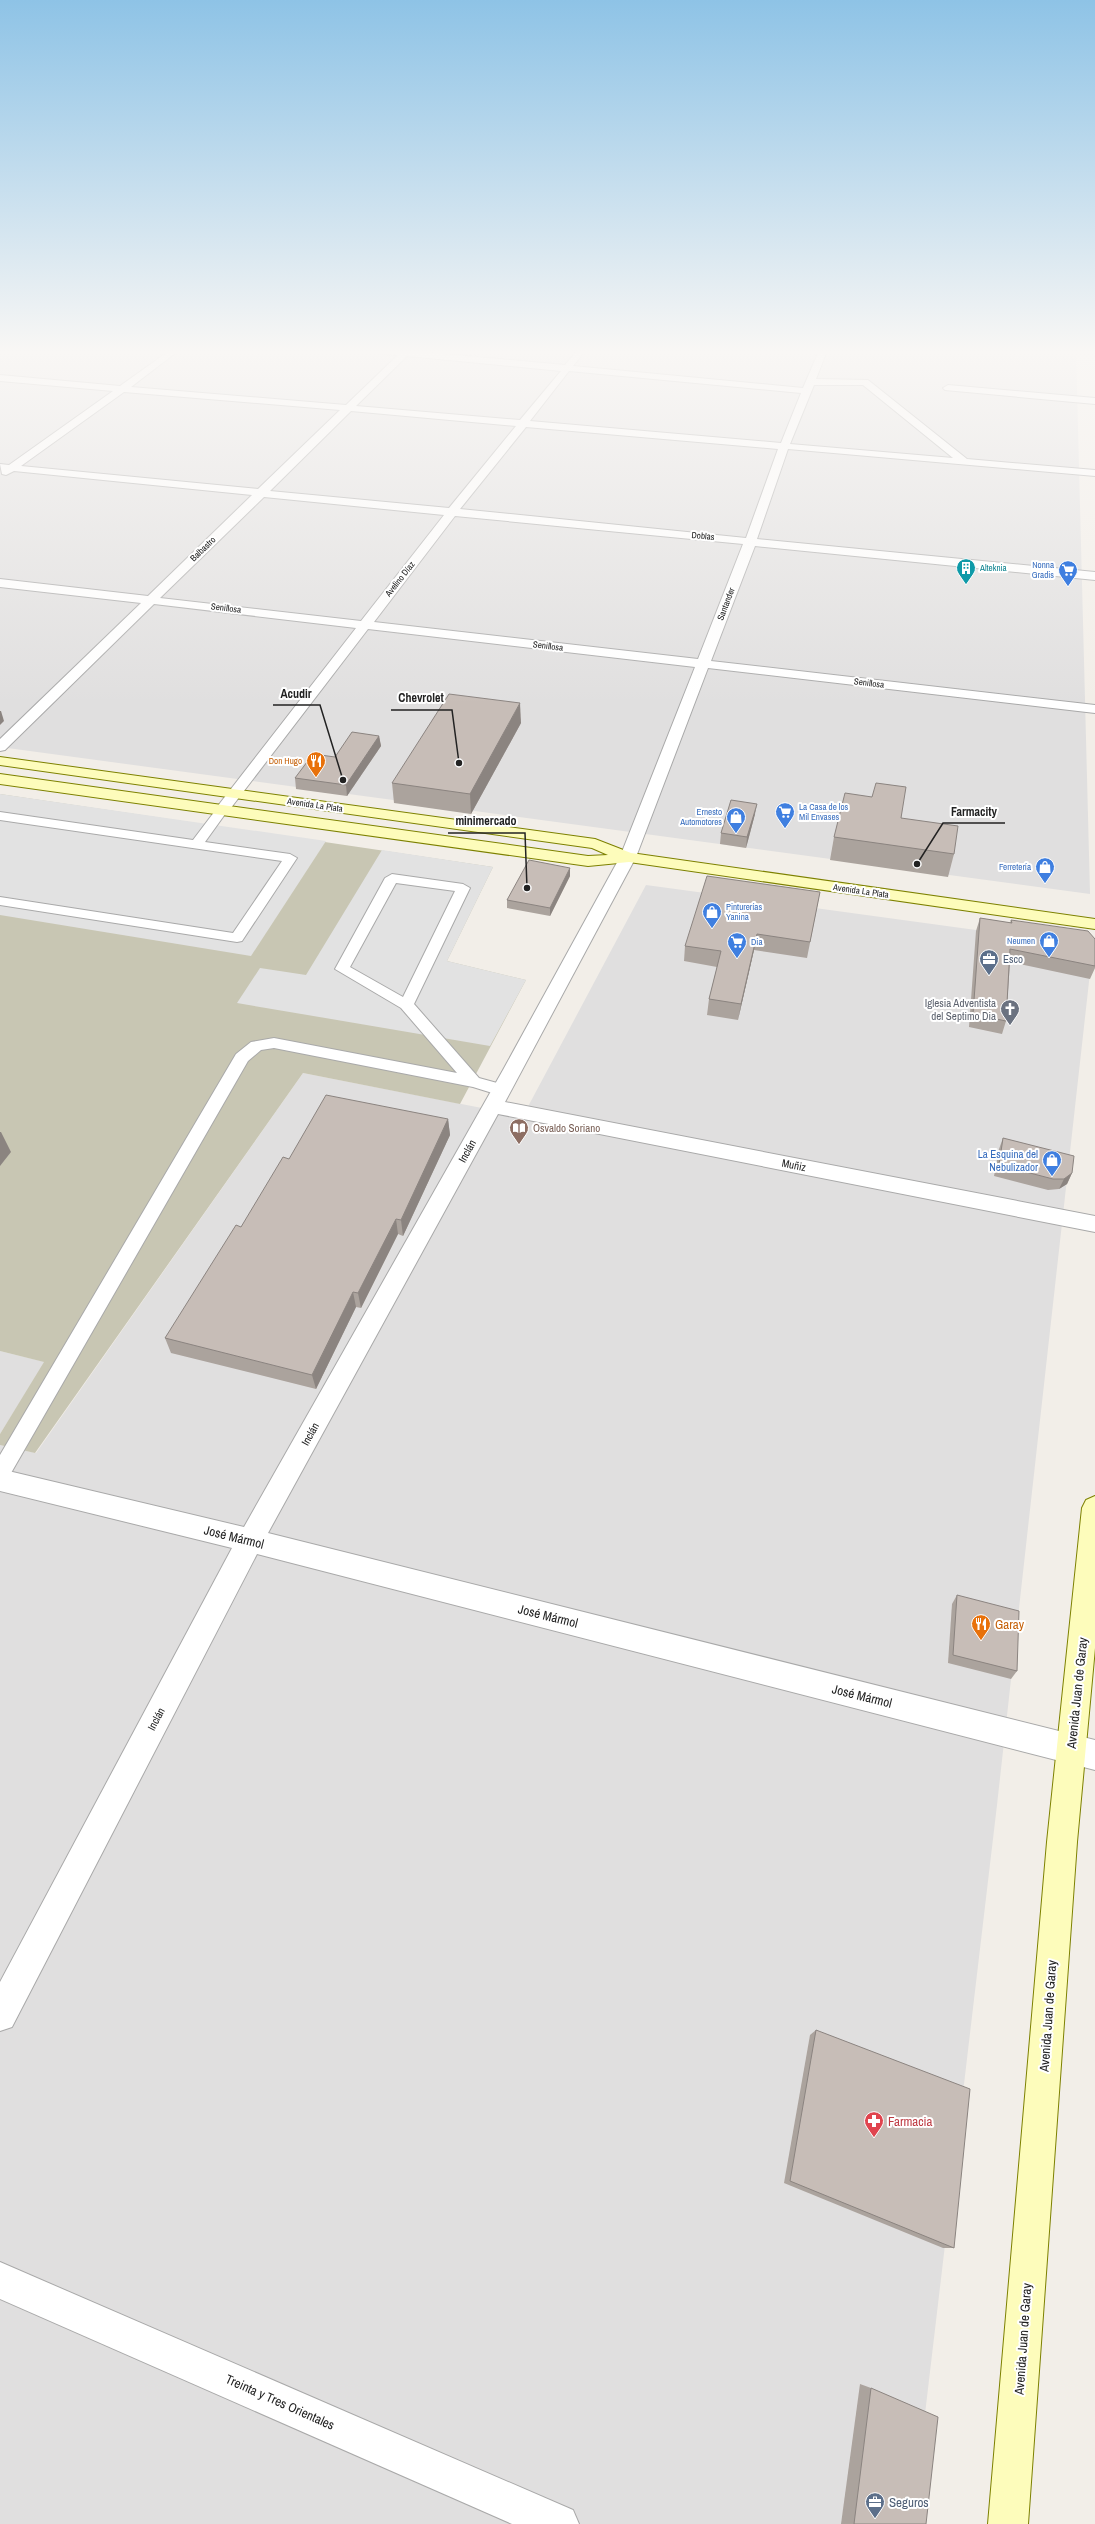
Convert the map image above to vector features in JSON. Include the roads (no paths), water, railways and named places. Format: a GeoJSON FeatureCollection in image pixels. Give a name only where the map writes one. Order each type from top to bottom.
{"type":"FeatureCollection","features":[{"type":"Feature","properties":{"kind":"main road","name":"Avenida La Plata"},"geometry":{"type":"LineString","coordinates":[[0,761],[595,844],[628,857],[1095,924]]}},
{"type":"Feature","properties":{"kind":"main road","name":"Avenida La Plata"},"geometry":{"type":"LineString","coordinates":[[0,779],[588,862],[628,857]]}},
{"type":"Feature","properties":{"kind":"main road","name":"Avenida Juan de Garay"},"geometry":{"type":"LineString","coordinates":[[1008,2524],[1062,1842],[1083,1752],[1095,1508]]}},
{"type":"Feature","properties":{"kind":"street"},"geometry":{"type":"LineString","coordinates":[[0,476],[11,469]]}},
{"type":"Feature","properties":{"kind":"street","name":"Doblas"},"geometry":{"type":"LineString","coordinates":[[20,469],[750,540],[1095,576]]}},
{"type":"Feature","properties":{"kind":"street","name":"Balbastro"},"geometry":{"type":"LineString","coordinates":[[0,747],[285,469]]}},
{"type":"Feature","properties":{"kind":"street","name":"Avelino Díaz"},"geometry":{"type":"LineString","coordinates":[[222,810],[364,624],[488,469]]}},
{"type":"Feature","properties":{"kind":"street","name":"Santander"},"geometry":{"type":"LineString","coordinates":[[628,857],[776,469]]}},
{"type":"Feature","properties":{"kind":"street"},"geometry":{"type":"LineString","coordinates":[[1045,469],[1095,473]]}},
{"type":"Feature","properties":{"kind":"street","name":"Senillosa"},"geometry":{"type":"LineString","coordinates":[[0,583],[1095,709]]}},
{"type":"Feature","properties":{"kind":"street","name":"Inclán"},"geometry":{"type":"LineString","coordinates":[[0,2015],[250,1540],[497,1098],[628,857]]}},
{"type":"Feature","properties":{"kind":"street","name":"Muñiz"},"geometry":{"type":"LineString","coordinates":[[497,1098],[1095,1224]]}},
{"type":"Feature","properties":{"kind":"street","name":"José Mármol"},"geometry":{"type":"LineString","coordinates":[[0,1480],[250,1540],[1083,1752]]}},
{"type":"Feature","properties":{"kind":"street","name":"Treinta y Tres Orientales"},"geometry":{"type":"LineString","coordinates":[[0,2280],[560,2524]]}},
{"type":"Feature","properties":{"kind":"lane"},"geometry":{"type":"LineString","coordinates":[[196,845],[222,810]]}},
{"type":"Feature","properties":{"kind":"lane"},"geometry":{"type":"LineString","coordinates":[[0,816],[290,858],[237,938],[0,901]]}},
{"type":"Feature","properties":{"kind":"lane"},"geometry":{"type":"LineString","coordinates":[[406,1006],[463,888],[392,878],[342,969],[406,1006],[473,1082],[497,1098]]}},
{"type":"Feature","properties":{"kind":"lane"},"geometry":{"type":"LineString","coordinates":[[0,1474],[242,1058],[256,1046],[274,1043],[473,1082]]}},
{"type":"Feature","properties":{"kind":"place","name":"Alteknia"},"geometry":{"type":"Point","coordinates":[966,585]}},
{"type":"Feature","properties":{"kind":"place","name":"Nonna Gradis"},"geometry":{"type":"Point","coordinates":[1068,587]}},
{"type":"Feature","properties":{"kind":"place","name":"Chevrolet"},"geometry":{"type":"Point","coordinates":[459,763]}},
{"type":"Feature","properties":{"kind":"place","name":"Don Hugo"},"geometry":{"type":"Point","coordinates":[316,778]}},
{"type":"Feature","properties":{"kind":"place","name":"Acudir"},"geometry":{"type":"Point","coordinates":[343,780]}},
{"type":"Feature","properties":{"kind":"place","name":"La Casa de los Mil Envases"},"geometry":{"type":"Point","coordinates":[785,829]}},
{"type":"Feature","properties":{"kind":"place","name":"Ernesto Automotores"},"geometry":{"type":"Point","coordinates":[736,834]}},
{"type":"Feature","properties":{"kind":"place","name":"Farmacity"},"geometry":{"type":"Point","coordinates":[917,864]}},
{"type":"Feature","properties":{"kind":"place","name":"Ferretería"},"geometry":{"type":"Point","coordinates":[1045,884]}},
{"type":"Feature","properties":{"kind":"place","name":"minimercado"},"geometry":{"type":"Point","coordinates":[527,888]}},
{"type":"Feature","properties":{"kind":"place","name":"Pinturerías Yanina"},"geometry":{"type":"Point","coordinates":[712,929]}},
{"type":"Feature","properties":{"kind":"place","name":"Neumen"},"geometry":{"type":"Point","coordinates":[1049,958]}},
{"type":"Feature","properties":{"kind":"place","name":"Dia"},"geometry":{"type":"Point","coordinates":[737,959]}},
{"type":"Feature","properties":{"kind":"place","name":"Esco"},"geometry":{"type":"Point","coordinates":[989,976]}},
{"type":"Feature","properties":{"kind":"place","name":"Iglesia Adventista del Septimo Dia"},"geometry":{"type":"Point","coordinates":[1010,1026]}},
{"type":"Feature","properties":{"kind":"place","name":"Osvaldo Soriano"},"geometry":{"type":"Point","coordinates":[519,1145]}},
{"type":"Feature","properties":{"kind":"place","name":"La Esquina del Nebulizador"},"geometry":{"type":"Point","coordinates":[1052,1177]}},
{"type":"Feature","properties":{"kind":"place","name":"Garay"},"geometry":{"type":"Point","coordinates":[981,1641]}},
{"type":"Feature","properties":{"kind":"place","name":"Farmacia"},"geometry":{"type":"Point","coordinates":[874,2138]}},
{"type":"Feature","properties":{"kind":"place","name":"Seguros"},"geometry":{"type":"Point","coordinates":[875,2519]}}]}
